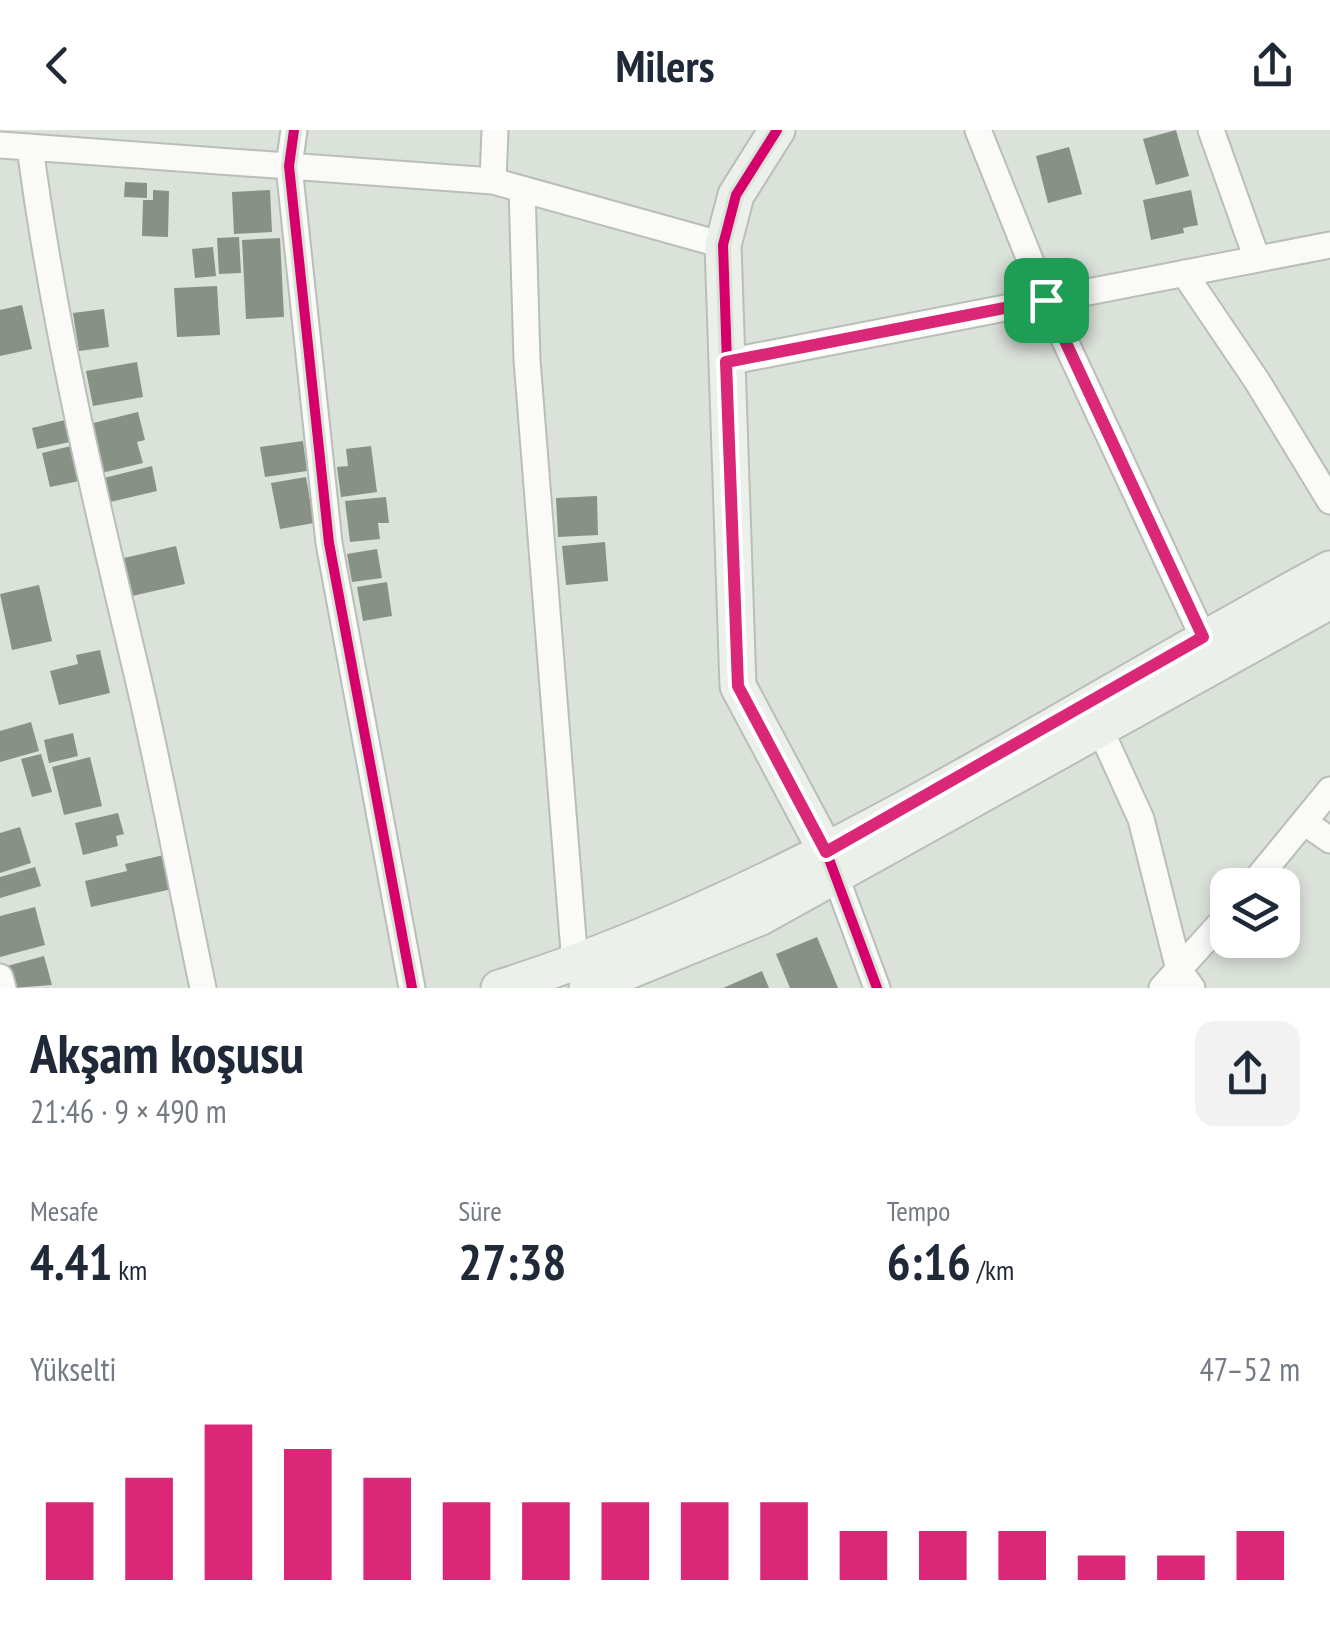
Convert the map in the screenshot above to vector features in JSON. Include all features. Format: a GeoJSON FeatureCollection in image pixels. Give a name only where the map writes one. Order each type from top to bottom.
{"type":"FeatureCollection","features":[{"type":"Feature","properties":{"kind":"main road"},"geometry":{"type":"LineString","coordinates":[[777,130],[736,195],[723,246],[738,686],[831,864]]}},
{"type":"Feature","properties":{"kind":"main road"},"geometry":{"type":"LineString","coordinates":[[831,864],[1203,637],[1330,568]]}},
{"type":"Feature","properties":{"kind":"main road"},"geometry":{"type":"LineString","coordinates":[[499,988],[581,976],[622,947],[831,864],[1101,731],[1330,601]]}},
{"type":"Feature","properties":{"kind":"street"},"geometry":{"type":"LineString","coordinates":[[294,130],[289,166],[329,543],[412,988]]}},
{"type":"Feature","properties":{"kind":"street"},"geometry":{"type":"LineString","coordinates":[[493,180],[495,130]]}},
{"type":"Feature","properties":{"kind":"street"},"geometry":{"type":"LineString","coordinates":[[978,130],[1046,300],[1203,637]]}},
{"type":"Feature","properties":{"kind":"street"},"geometry":{"type":"LineString","coordinates":[[1211,130],[1258,259]]}},
{"type":"Feature","properties":{"kind":"street"},"geometry":{"type":"LineString","coordinates":[[0,145],[493,180],[723,246]]}},
{"type":"Feature","properties":{"kind":"street"},"geometry":{"type":"LineString","coordinates":[[30,147],[47,273],[92,497],[134,664],[204,988]]}},
{"type":"Feature","properties":{"kind":"street"},"geometry":{"type":"LineString","coordinates":[[522,188],[526,360],[581,976]]}},
{"type":"Feature","properties":{"kind":"street"},"geometry":{"type":"LineString","coordinates":[[726,362],[1330,245]]}},
{"type":"Feature","properties":{"kind":"street"},"geometry":{"type":"LineString","coordinates":[[1184,274],[1257,381],[1330,500]]}},
{"type":"Feature","properties":{"kind":"street"},"geometry":{"type":"LineString","coordinates":[[1101,731],[1141,820],[1178,982]]}},
{"type":"Feature","properties":{"kind":"street"},"geometry":{"type":"LineString","coordinates":[[1266,868],[1330,790]]}},
{"type":"Feature","properties":{"kind":"street"},"geometry":{"type":"LineString","coordinates":[[1304,822],[1330,840]]}},
{"type":"Feature","properties":{"kind":"street"},"geometry":{"type":"LineString","coordinates":[[831,864],[878,988]]}},
{"type":"Feature","properties":{"kind":"street"},"geometry":{"type":"LineString","coordinates":[[1178,982],[1210,939]]}},
{"type":"Feature","properties":{"kind":"street"},"geometry":{"type":"LineString","coordinates":[[0,977],[3,988]]}},
{"type":"Feature","properties":{"kind":"building"},"geometry":{"type":"Polygon","coordinates":[[[1176,130],[1189,176],[1156,185],[1143,139],[1176,130]]]}},
{"type":"Feature","properties":{"kind":"building"},"geometry":{"type":"Polygon","coordinates":[[[1069,147],[1082,194],[1048,203],[1036,156],[1069,147]]]}},
{"type":"Feature","properties":{"kind":"building"},"geometry":{"type":"Polygon","coordinates":[[[125,182],[147,183],[147,198],[124,197],[125,182]]]}},
{"type":"Feature","properties":{"kind":"building"},"geometry":{"type":"Polygon","coordinates":[[[153,190],[169,191],[168,237],[142,236],[143,200],[153,200],[153,190]]]}},
{"type":"Feature","properties":{"kind":"building"},"geometry":{"type":"Polygon","coordinates":[[[270,190],[272,232],[234,234],[232,192],[270,190]]]}},
{"type":"Feature","properties":{"kind":"building"},"geometry":{"type":"Polygon","coordinates":[[[1191,190],[1198,225],[1183,228],[1184,233],[1151,240],[1143,200],[1191,190]]]}},
{"type":"Feature","properties":{"kind":"building"},"geometry":{"type":"Polygon","coordinates":[[[239,237],[241,273],[219,274],[217,238],[239,237]]]}},
{"type":"Feature","properties":{"kind":"building"},"geometry":{"type":"Polygon","coordinates":[[[280,238],[284,317],[246,319],[242,240],[280,238]]]}},
{"type":"Feature","properties":{"kind":"building"},"geometry":{"type":"Polygon","coordinates":[[[213,247],[216,276],[195,278],[192,249],[213,247]]]}},
{"type":"Feature","properties":{"kind":"building"},"geometry":{"type":"Polygon","coordinates":[[[217,286],[220,335],[177,337],[174,288],[217,286]]]}},
{"type":"Feature","properties":{"kind":"building"},"geometry":{"type":"Polygon","coordinates":[[[22,305],[32,349],[0,356],[0,310],[22,305]]]}},
{"type":"Feature","properties":{"kind":"building"},"geometry":{"type":"Polygon","coordinates":[[[104,309],[109,347],[79,351],[73,313],[104,309]]]}},
{"type":"Feature","properties":{"kind":"building"},"geometry":{"type":"Polygon","coordinates":[[[137,362],[143,397],[93,406],[86,371],[137,362]]]}},
{"type":"Feature","properties":{"kind":"building"},"geometry":{"type":"Polygon","coordinates":[[[138,412],[145,440],[137,442],[143,463],[97,474],[85,425],[138,412]]]}},
{"type":"Feature","properties":{"kind":"building"},"geometry":{"type":"Polygon","coordinates":[[[65,420],[70,442],[37,449],[32,428],[65,420]]]}},
{"type":"Feature","properties":{"kind":"building"},"geometry":{"type":"Polygon","coordinates":[[[303,441],[307,471],[265,477],[260,447],[303,441]]]}},
{"type":"Feature","properties":{"kind":"building"},"geometry":{"type":"Polygon","coordinates":[[[71,446],[79,481],[50,487],[42,453],[71,446]]]}},
{"type":"Feature","properties":{"kind":"building"},"geometry":{"type":"Polygon","coordinates":[[[371,446],[377,492],[341,497],[337,467],[348,466],[346,449],[371,446]]]}},
{"type":"Feature","properties":{"kind":"building"},"geometry":{"type":"Polygon","coordinates":[[[152,466],[157,491],[110,502],[104,478],[152,466]]]}},
{"type":"Feature","properties":{"kind":"building"},"geometry":{"type":"Polygon","coordinates":[[[306,477],[314,523],[280,529],[271,483],[306,477]]]}},
{"type":"Feature","properties":{"kind":"building"},"geometry":{"type":"Polygon","coordinates":[[[597,496],[598,535],[558,537],[556,498],[597,496]]]}},
{"type":"Feature","properties":{"kind":"building"},"geometry":{"type":"Polygon","coordinates":[[[386,497],[389,523],[378,523],[380,539],[350,542],[345,501],[386,497]]]}},
{"type":"Feature","properties":{"kind":"building"},"geometry":{"type":"Polygon","coordinates":[[[605,542],[608,581],[566,585],[562,546],[605,542]]]}},
{"type":"Feature","properties":{"kind":"building"},"geometry":{"type":"Polygon","coordinates":[[[176,546],[185,584],[132,596],[124,558],[176,546]]]}},
{"type":"Feature","properties":{"kind":"building"},"geometry":{"type":"Polygon","coordinates":[[[377,549],[382,578],[352,582],[347,554],[377,549]]]}},
{"type":"Feature","properties":{"kind":"building"},"geometry":{"type":"Polygon","coordinates":[[[387,582],[392,616],[363,621],[357,587],[387,582]]]}},
{"type":"Feature","properties":{"kind":"building"},"geometry":{"type":"Polygon","coordinates":[[[39,585],[52,641],[12,650],[0,594],[39,585]]]}},
{"type":"Feature","properties":{"kind":"building"},"geometry":{"type":"Polygon","coordinates":[[[100,650],[110,693],[59,705],[50,671],[78,664],[76,655],[100,650]]]}},
{"type":"Feature","properties":{"kind":"building"},"geometry":{"type":"Polygon","coordinates":[[[31,722],[39,751],[0,762],[0,731],[31,722]]]}},
{"type":"Feature","properties":{"kind":"building"},"geometry":{"type":"Polygon","coordinates":[[[73,733],[78,756],[49,763],[44,740],[73,733]]]}},
{"type":"Feature","properties":{"kind":"building"},"geometry":{"type":"Polygon","coordinates":[[[41,754],[52,792],[32,797],[21,759],[41,754]]]}},
{"type":"Feature","properties":{"kind":"building"},"geometry":{"type":"Polygon","coordinates":[[[90,757],[102,806],[64,815],[52,767],[90,757]]]}},
{"type":"Feature","properties":{"kind":"building"},"geometry":{"type":"Polygon","coordinates":[[[118,813],[124,834],[116,836],[118,846],[83,855],[75,823],[118,813]]]}},
{"type":"Feature","properties":{"kind":"building"},"geometry":{"type":"Polygon","coordinates":[[[20,827],[31,863],[0,873],[0,833],[20,827]]]}},
{"type":"Feature","properties":{"kind":"building"},"geometry":{"type":"Polygon","coordinates":[[[164,855],[172,889],[91,907],[85,881],[127,871],[125,864],[164,855]]]}},
{"type":"Feature","properties":{"kind":"building"},"geometry":{"type":"Polygon","coordinates":[[[35,867],[41,886],[0,898],[0,877],[35,867]]]}},
{"type":"Feature","properties":{"kind":"building"},"geometry":{"type":"Polygon","coordinates":[[[35,907],[45,945],[0,957],[0,916],[35,907]]]}},
{"type":"Feature","properties":{"kind":"building"},"geometry":{"type":"Polygon","coordinates":[[[817,937],[838,988],[790,988],[776,954],[817,937]]]}},
{"type":"Feature","properties":{"kind":"building"},"geometry":{"type":"Polygon","coordinates":[[[44,956],[52,985],[13,988],[7,966],[44,956]]]}},
{"type":"Feature","properties":{"kind":"building"},"geometry":{"type":"Polygon","coordinates":[[[762,971],[769,988],[723,988],[762,971]]]}},
{"type":"Feature","properties":{"kind":"cycle path"},"geometry":{"type":"LineString","coordinates":[[294,130],[289,166],[329,543],[412,988]]}},
{"type":"Feature","properties":{"kind":"cycle path"},"geometry":{"type":"LineString","coordinates":[[777,130],[736,195],[723,245],[738,686],[826,851],[877,988]]}},
{"type":"Feature","properties":{"kind":"route"},"geometry":{"type":"LineString","coordinates":[[1046,300],[1203,637],[826,852],[738,686],[726,362],[1046,300]]}}]}
